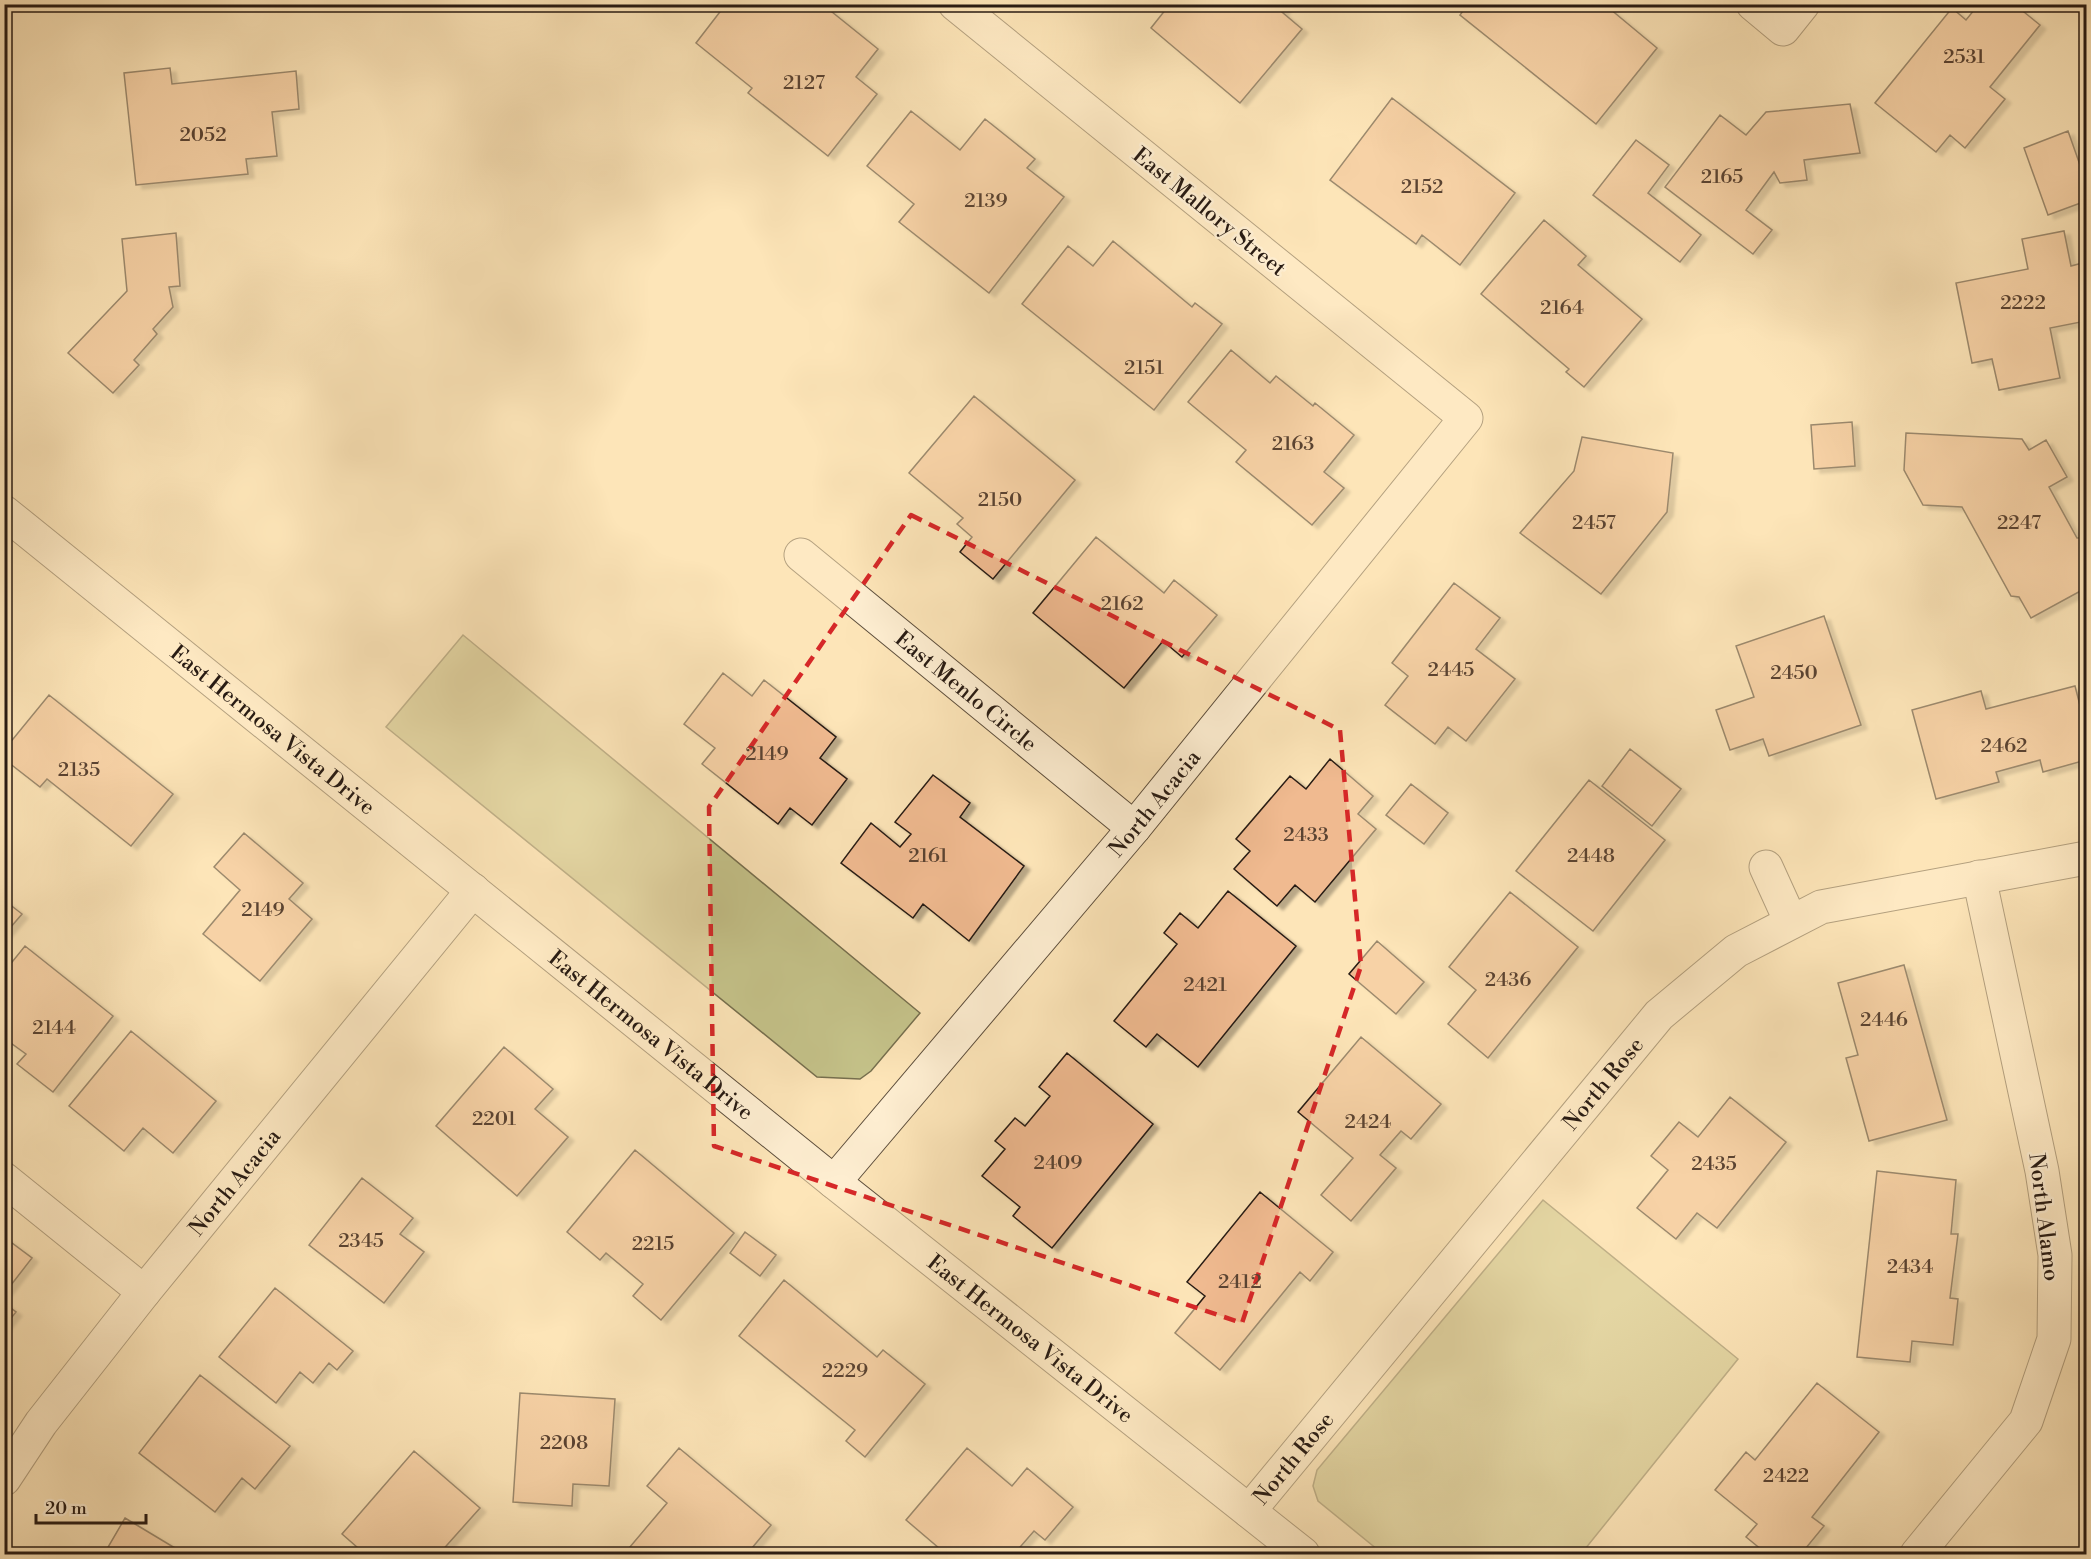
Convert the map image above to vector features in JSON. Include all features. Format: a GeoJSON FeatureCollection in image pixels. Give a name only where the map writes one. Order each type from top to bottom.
{"type":"FeatureCollection","features":[{"type":"Feature","properties":{"kind":"street","name":"East Mallory Street"},"geometry":{"type":"LineString","coordinates":[[955,4],[1466,418]]}},
{"type":"Feature","properties":{"kind":"street"},"geometry":{"type":"LineString","coordinates":[[1753,4],[1793,17]]}},
{"type":"Feature","properties":{"kind":"street","name":"North Acacia"},"geometry":{"type":"LineString","coordinates":[[834,1182],[1134,828],[1466,418]]}},
{"type":"Feature","properties":{"kind":"street","name":"East Hermosa Vista Drive"},"geometry":{"type":"LineString","coordinates":[[4,512],[834,1182],[1303,1554]]}},
{"type":"Feature","properties":{"kind":"street","name":"East Menlo Circle"},"geometry":{"type":"LineString","coordinates":[[801,555],[1134,828]]}},
{"type":"Feature","properties":{"kind":"street","name":"North Rose"},"geometry":{"type":"LineString","coordinates":[[1249,1511],[1659,1015],[1736,951],[1821,907],[2086,858]]}},
{"type":"Feature","properties":{"kind":"street"},"geometry":{"type":"LineString","coordinates":[[1766,867],[1791,922]]}},
{"type":"Feature","properties":{"kind":"street","name":"North Alamo"},"geometry":{"type":"LineString","coordinates":[[1917,1554],[2026,1421],[2054,1338],[2055,1255],[2042,1171],[1979,877]]}},
{"type":"Feature","properties":{"kind":"street","name":"North Acacia"},"geometry":{"type":"LineString","coordinates":[[4,1479],[41,1423],[144,1292],[473,890]]}},
{"type":"Feature","properties":{"kind":"street"},"geometry":{"type":"LineString","coordinates":[[4,1179],[144,1292]]}},
{"type":"Feature","properties":{"kind":"highlighted area"},"geometry":{"type":"Polygon","coordinates":[[[911,515],[1340,730],[1361,966],[1242,1323],[714,1146],[709,807],[911,515]]]}},
{"type":"Feature","properties":{"kind":"shaded area"},"geometry":{"type":"Polygon","coordinates":[[[463,635],[920,1013],[871,1071],[860,1079],[817,1077],[386,727],[463,635]]]}},
{"type":"Feature","properties":{"kind":"shaded area"},"geometry":{"type":"Polygon","coordinates":[[[1543,1200],[1738,1359],[1581,1554],[1383,1554],[1318,1501],[1313,1486],[1317,1470],[1543,1200]]]}},
{"type":"Feature","properties":{"kind":"building"},"geometry":{"type":"Polygon","coordinates":[[[726,4],[822,4],[878,49],[856,77],[877,94],[828,156],[748,93],[752,88],[696,43],[726,4]]]}},
{"type":"Feature","properties":{"kind":"building"},"geometry":{"type":"Polygon","coordinates":[[[1170,4],[1287,4],[1282,12],[1302,29],[1240,103],[1151,28],[1170,4]]]}},
{"type":"Feature","properties":{"kind":"building"},"geometry":{"type":"Polygon","coordinates":[[[1468,4],[1540,4],[1543,7],[1545,4],[1604,4],[1657,48],[1596,124],[1460,15],[1468,4]]]}},
{"type":"Feature","properties":{"kind":"building"},"geometry":{"type":"Polygon","coordinates":[[[1979,4],[2014,4],[2040,25],[1990,87],[2005,99],[1965,148],[1950,135],[1936,152],[1875,103],[1952,8],[1966,20],[1979,4]]]}},
{"type":"Feature","properties":{"kind":"building"},"geometry":{"type":"Polygon","coordinates":[[[170,68],[172,84],[296,71],[299,109],[272,112],[277,156],[246,159],[248,174],[136,185],[124,73],[170,68]]]}},
{"type":"Feature","properties":{"kind":"building"},"geometry":{"type":"Polygon","coordinates":[[[1392,98],[1515,193],[1460,265],[1422,235],[1416,244],[1330,180],[1392,98]]]}},
{"type":"Feature","properties":{"kind":"building"},"geometry":{"type":"Polygon","coordinates":[[[1850,104],[1860,153],[1804,160],[1807,180],[1780,183],[1774,172],[1746,210],[1772,230],[1753,254],[1665,187],[1720,115],[1746,135],[1766,112],[1850,104]]]}},
{"type":"Feature","properties":{"kind":"building"},"geometry":{"type":"Polygon","coordinates":[[[911,111],[960,150],[985,119],[1035,159],[1027,168],[1064,197],[989,293],[899,222],[914,204],[867,166],[911,111]]]}},
{"type":"Feature","properties":{"kind":"building"},"geometry":{"type":"Polygon","coordinates":[[[2068,131],[2086,182],[2086,201],[2048,215],[2024,148],[2068,131]]]}},
{"type":"Feature","properties":{"kind":"building"},"geometry":{"type":"Polygon","coordinates":[[[1636,140],[1669,165],[1648,193],[1701,235],[1680,262],[1593,195],[1636,140]]]}},
{"type":"Feature","properties":{"kind":"building"},"geometry":{"type":"Polygon","coordinates":[[[1544,220],[1586,256],[1578,265],[1642,319],[1584,387],[1566,372],[1569,369],[1481,294],[1544,220]]]}},
{"type":"Feature","properties":{"kind":"building"},"geometry":{"type":"Polygon","coordinates":[[[2064,231],[2071,266],[2086,262],[2086,321],[2050,328],[2060,378],[1999,390],[1992,359],[1972,363],[1956,283],[2028,269],[2022,239],[2064,231]]]}},
{"type":"Feature","properties":{"kind":"building"},"geometry":{"type":"Polygon","coordinates":[[[176,233],[180,286],[169,287],[173,307],[153,329],[157,334],[134,360],[139,365],[113,393],[68,353],[127,291],[122,239],[176,233]]]}},
{"type":"Feature","properties":{"kind":"building"},"geometry":{"type":"Polygon","coordinates":[[[1113,241],[1192,307],[1195,303],[1222,324],[1154,410],[1022,304],[1068,246],[1093,266],[1113,241]]]}},
{"type":"Feature","properties":{"kind":"building"},"geometry":{"type":"Polygon","coordinates":[[[1231,350],[1270,383],[1276,376],[1313,406],[1315,403],[1354,435],[1324,472],[1344,488],[1312,525],[1236,462],[1246,450],[1188,402],[1231,350]]]}},
{"type":"Feature","properties":{"kind":"building"},"geometry":{"type":"Polygon","coordinates":[[[974,396],[1075,480],[993,579],[960,552],[972,537],[957,524],[963,518],[909,473],[974,396]]]}},
{"type":"Feature","properties":{"kind":"building"},"geometry":{"type":"Polygon","coordinates":[[[1852,422],[1855,466],[1814,469],[1811,425],[1852,422]]]}},
{"type":"Feature","properties":{"kind":"building"},"geometry":{"type":"Polygon","coordinates":[[[1906,433],[2022,439],[2029,450],[2046,440],[2067,477],[2049,487],[2077,538],[2083,538],[2086,545],[2086,588],[2031,618],[2019,597],[2011,596],[1962,507],[1923,505],[1904,470],[1906,433]]]}},
{"type":"Feature","properties":{"kind":"building"},"geometry":{"type":"Polygon","coordinates":[[[1582,437],[1673,453],[1667,512],[1601,594],[1520,533],[1574,471],[1582,437]]]}},
{"type":"Feature","properties":{"kind":"building"},"geometry":{"type":"Polygon","coordinates":[[[1096,537],[1164,593],[1174,580],[1217,615],[1182,657],[1163,641],[1124,688],[1033,613],[1096,537]]]}},
{"type":"Feature","properties":{"kind":"building"},"geometry":{"type":"Polygon","coordinates":[[[1454,583],[1500,618],[1476,649],[1515,679],[1466,741],[1448,727],[1435,744],[1385,705],[1408,676],[1392,663],[1454,583]]]}},
{"type":"Feature","properties":{"kind":"building"},"geometry":{"type":"Polygon","coordinates":[[[1824,616],[1861,725],[1769,756],[1763,739],[1730,750],[1716,710],[1754,697],[1736,646],[1824,616]]]}},
{"type":"Feature","properties":{"kind":"building"},"geometry":{"type":"Polygon","coordinates":[[[723,673],[752,696],[764,680],[836,737],[820,758],[847,779],[812,825],[790,808],[778,824],[702,764],[715,748],[684,724],[723,673]]]}},
{"type":"Feature","properties":{"kind":"building"},"geometry":{"type":"Polygon","coordinates":[[[2075,686],[2086,729],[2086,760],[2043,772],[2040,760],[1996,772],[1999,782],[1936,799],[1912,710],[1981,691],[1986,709],[2075,686]]]}},
{"type":"Feature","properties":{"kind":"building"},"geometry":{"type":"Polygon","coordinates":[[[49,695],[173,794],[131,846],[47,779],[40,787],[4,759],[4,750],[49,695]]]}},
{"type":"Feature","properties":{"kind":"building"},"geometry":{"type":"Polygon","coordinates":[[[1630,749],[1681,789],[1652,826],[1602,786],[1630,749]]]}},
{"type":"Feature","properties":{"kind":"building"},"geometry":{"type":"Polygon","coordinates":[[[1330,759],[1373,796],[1358,814],[1376,829],[1315,902],[1295,885],[1277,906],[1234,869],[1250,851],[1236,839],[1290,776],[1306,789],[1330,759]]]}},
{"type":"Feature","properties":{"kind":"building"},"geometry":{"type":"Polygon","coordinates":[[[933,775],[970,803],[960,817],[1024,866],[969,941],[923,904],[913,918],[841,863],[871,823],[900,847],[911,834],[895,822],[933,775]]]}},
{"type":"Feature","properties":{"kind":"building"},"geometry":{"type":"Polygon","coordinates":[[[1589,780],[1665,840],[1593,931],[1516,871],[1589,780]]]}},
{"type":"Feature","properties":{"kind":"building"},"geometry":{"type":"Polygon","coordinates":[[[1411,784],[1448,813],[1424,844],[1386,815],[1411,784]]]}},
{"type":"Feature","properties":{"kind":"building"},"geometry":{"type":"Polygon","coordinates":[[[244,833],[303,883],[289,899],[312,919],[260,981],[203,934],[240,890],[214,867],[244,833]]]}},
{"type":"Feature","properties":{"kind":"building"},"geometry":{"type":"Polygon","coordinates":[[[1228,891],[1296,946],[1198,1067],[1157,1034],[1146,1047],[1114,1021],[1177,944],[1164,933],[1180,913],[1198,928],[1228,891]]]}},
{"type":"Feature","properties":{"kind":"building"},"geometry":{"type":"Polygon","coordinates":[[[1510,892],[1578,947],[1488,1058],[1448,1024],[1476,990],[1449,967],[1510,892]]]}},
{"type":"Feature","properties":{"kind":"building"},"geometry":{"type":"Polygon","coordinates":[[[4,900],[22,914],[4,935],[4,900]]]}},
{"type":"Feature","properties":{"kind":"building"},"geometry":{"type":"Polygon","coordinates":[[[1377,941],[1424,982],[1396,1014],[1349,974],[1377,941]]]}},
{"type":"Feature","properties":{"kind":"building"},"geometry":{"type":"Polygon","coordinates":[[[25,946],[113,1016],[53,1092],[17,1064],[26,1054],[4,1038],[4,972],[25,946]]]}},
{"type":"Feature","properties":{"kind":"building"},"geometry":{"type":"Polygon","coordinates":[[[1904,965],[1947,1120],[1869,1141],[1846,1058],[1858,1055],[1838,983],[1904,965]]]}},
{"type":"Feature","properties":{"kind":"building"},"geometry":{"type":"Polygon","coordinates":[[[131,1031],[216,1101],[173,1153],[143,1128],[124,1151],[69,1106],[131,1031]]]}},
{"type":"Feature","properties":{"kind":"building"},"geometry":{"type":"Polygon","coordinates":[[[1361,1037],[1441,1104],[1411,1139],[1401,1131],[1380,1155],[1396,1168],[1351,1221],[1321,1195],[1353,1158],[1298,1112],[1361,1037]]]}},
{"type":"Feature","properties":{"kind":"building"},"geometry":{"type":"Polygon","coordinates":[[[504,1047],[553,1089],[535,1109],[568,1137],[517,1196],[436,1126],[504,1047]]]}},
{"type":"Feature","properties":{"kind":"building"},"geometry":{"type":"Polygon","coordinates":[[[1067,1053],[1153,1124],[1052,1248],[1013,1216],[1020,1207],[982,1176],[1005,1149],[995,1141],[1015,1118],[1025,1126],[1050,1096],[1039,1087],[1067,1053]]]}},
{"type":"Feature","properties":{"kind":"building"},"geometry":{"type":"Polygon","coordinates":[[[1730,1097],[1786,1142],[1717,1228],[1697,1213],[1676,1239],[1637,1208],[1668,1170],[1651,1156],[1679,1122],[1698,1137],[1730,1097]]]}},
{"type":"Feature","properties":{"kind":"building"},"geometry":{"type":"Polygon","coordinates":[[[635,1150],[734,1233],[661,1320],[633,1296],[643,1284],[606,1253],[600,1260],[567,1232],[635,1150]]]}},
{"type":"Feature","properties":{"kind":"building"},"geometry":{"type":"Polygon","coordinates":[[[1877,1171],[1956,1180],[1951,1234],[1958,1234],[1950,1298],[1958,1299],[1953,1345],[1912,1341],[1910,1362],[1857,1357],[1877,1171]]]}},
{"type":"Feature","properties":{"kind":"building"},"geometry":{"type":"Polygon","coordinates":[[[362,1178],[413,1218],[400,1234],[424,1252],[384,1303],[309,1245],[362,1178]]]}},
{"type":"Feature","properties":{"kind":"building"},"geometry":{"type":"Polygon","coordinates":[[[1260,1192],[1333,1252],[1310,1281],[1300,1272],[1220,1370],[1175,1333],[1205,1296],[1187,1282],[1260,1192]]]}},
{"type":"Feature","properties":{"kind":"building"},"geometry":{"type":"Polygon","coordinates":[[[745,1232],[776,1255],[760,1276],[730,1253],[745,1232]]]}},
{"type":"Feature","properties":{"kind":"building"},"geometry":{"type":"Polygon","coordinates":[[[4,1237],[32,1258],[4,1294],[4,1237]]]}},
{"type":"Feature","properties":{"kind":"building"},"geometry":{"type":"Polygon","coordinates":[[[784,1280],[877,1357],[883,1350],[925,1384],[865,1457],[846,1441],[855,1430],[739,1336],[784,1280]]]}},
{"type":"Feature","properties":{"kind":"building"},"geometry":{"type":"Polygon","coordinates":[[[275,1288],[353,1351],[337,1370],[329,1363],[313,1383],[300,1372],[276,1403],[219,1357],[275,1288]]]}},
{"type":"Feature","properties":{"kind":"building"},"geometry":{"type":"Polygon","coordinates":[[[4,1303],[16,1312],[4,1327],[4,1303]]]}},
{"type":"Feature","properties":{"kind":"building"},"geometry":{"type":"Polygon","coordinates":[[[200,1375],[290,1446],[255,1489],[242,1478],[215,1512],[139,1453],[200,1375]]]}},
{"type":"Feature","properties":{"kind":"building"},"geometry":{"type":"Polygon","coordinates":[[[1817,1383],[1879,1432],[1812,1517],[1824,1526],[1801,1554],[1767,1554],[1746,1537],[1757,1524],[1715,1490],[1746,1452],[1755,1460],[1817,1383]]]}},
{"type":"Feature","properties":{"kind":"building"},"geometry":{"type":"Polygon","coordinates":[[[520,1393],[615,1399],[609,1486],[573,1484],[572,1506],[513,1502],[520,1393]]]}},
{"type":"Feature","properties":{"kind":"building"},"geometry":{"type":"Polygon","coordinates":[[[679,1448],[771,1525],[747,1554],[624,1554],[667,1503],[647,1486],[679,1448]]]}},
{"type":"Feature","properties":{"kind":"building"},"geometry":{"type":"Polygon","coordinates":[[[967,1448],[1012,1486],[1027,1468],[1073,1507],[1045,1540],[1034,1531],[1014,1554],[946,1554],[906,1520],[967,1448]]]}},
{"type":"Feature","properties":{"kind":"building"},"geometry":{"type":"Polygon","coordinates":[[[414,1451],[480,1508],[439,1554],[365,1554],[342,1534],[414,1451]]]}},
{"type":"Feature","properties":{"kind":"building"},"geometry":{"type":"Polygon","coordinates":[[[125,1518],[185,1554],[104,1554],[125,1518]]]}}]}
